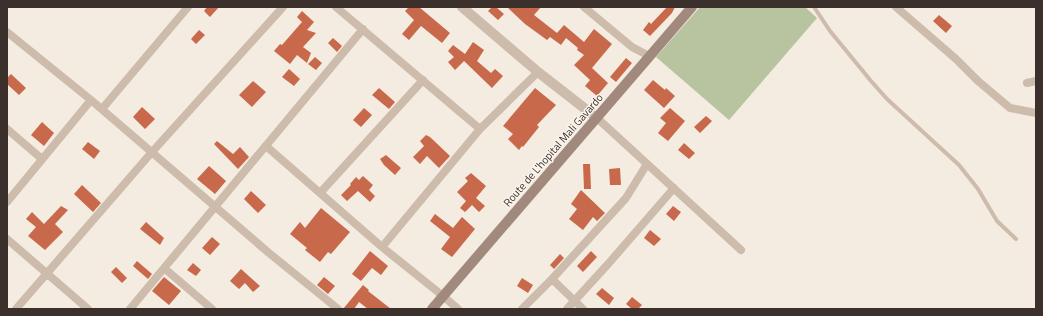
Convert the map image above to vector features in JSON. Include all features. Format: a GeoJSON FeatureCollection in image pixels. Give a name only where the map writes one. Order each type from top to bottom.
{"type":"FeatureCollection","features":[{"type":"Feature","properties":{"kind":"main road","name":"Route de L'hopital Mali Gavardo"},"geometry":{"type":"LineString","coordinates":[[432,309],[692,7]]}},
{"type":"Feature","properties":{"kind":"street"},"geometry":{"type":"LineString","coordinates":[[102,109],[188,7]]}},
{"type":"Feature","properties":{"kind":"street"},"geometry":{"type":"LineString","coordinates":[[16,309],[152,152],[284,7]]}},
{"type":"Feature","properties":{"kind":"street"},"geometry":{"type":"LineString","coordinates":[[336,7],[480,129]]}},
{"type":"Feature","properties":{"kind":"street"},"geometry":{"type":"LineString","coordinates":[[462,7],[538,72],[597,118],[741,250]]}},
{"type":"Feature","properties":{"kind":"street"},"geometry":{"type":"LineString","coordinates":[[584,7],[632,47],[649,56]]}},
{"type":"Feature","properties":{"kind":"street"},"geometry":{"type":"LineString","coordinates":[[896,7],[1010,108],[1036,113]]}},
{"type":"Feature","properties":{"kind":"street"},"geometry":{"type":"LineString","coordinates":[[130,309],[363,29]]}},
{"type":"Feature","properties":{"kind":"street"},"geometry":{"type":"LineString","coordinates":[[7,32],[102,109],[269,253],[338,309]]}},
{"type":"Feature","properties":{"kind":"street"},"geometry":{"type":"LineString","coordinates":[[382,248],[480,129],[538,72]]}},
{"type":"Feature","properties":{"kind":"street"},"geometry":{"type":"LineString","coordinates":[[320,193],[423,80]]}},
{"type":"Feature","properties":{"kind":"street"},"geometry":{"type":"LineString","coordinates":[[1027,83],[1036,81]]}},
{"type":"Feature","properties":{"kind":"street"},"geometry":{"type":"LineString","coordinates":[[7,202],[91,100]]}},
{"type":"Feature","properties":{"kind":"street"},"geometry":{"type":"LineString","coordinates":[[7,129],[42,159]]}},
{"type":"Feature","properties":{"kind":"street"},"geometry":{"type":"LineString","coordinates":[[266,146],[382,248],[458,309]]}},
{"type":"Feature","properties":{"kind":"street"},"geometry":{"type":"LineString","coordinates":[[522,309],[552,279],[626,198],[647,164]]}},
{"type":"Feature","properties":{"kind":"street"},"geometry":{"type":"LineString","coordinates":[[567,309],[674,188]]}},
{"type":"Feature","properties":{"kind":"street"},"geometry":{"type":"LineString","coordinates":[[7,238],[88,309]]}},
{"type":"Feature","properties":{"kind":"street"},"geometry":{"type":"LineString","coordinates":[[164,268],[212,309]]}},
{"type":"Feature","properties":{"kind":"street"},"geometry":{"type":"LineString","coordinates":[[552,279],[583,309]]}},
{"type":"Feature","properties":{"kind":"lane"},"geometry":{"type":"LineString","coordinates":[[814,7],[830,31],[871,81],[887,99],[958,165],[978,189],[997,221],[1016,239]]}},
{"type":"Feature","properties":{"kind":"green space"},"geometry":{"type":"Polygon","coordinates":[[[700,7],[805,7],[817,18],[729,120],[656,57],[700,7]]]}},
{"type":"Feature","properties":{"kind":"building"},"geometry":{"type":"Polygon","coordinates":[[[207,7],[219,7],[210,17],[204,11],[207,7]]]}},
{"type":"Feature","properties":{"kind":"building"},"geometry":{"type":"Polygon","coordinates":[[[409,7],[419,7],[450,33],[442,43],[421,26],[409,40],[402,34],[414,20],[405,11],[409,7]]]}},
{"type":"Feature","properties":{"kind":"building"},"geometry":{"type":"Polygon","coordinates":[[[492,7],[496,7],[504,14],[498,20],[488,11],[492,7]]]}},
{"type":"Feature","properties":{"kind":"building"},"geometry":{"type":"Polygon","coordinates":[[[507,7],[541,7],[534,15],[557,33],[564,25],[584,42],[594,29],[612,44],[592,68],[608,83],[597,96],[585,86],[590,80],[574,65],[584,55],[577,50],[578,48],[566,38],[561,45],[550,37],[547,40],[525,24],[507,7]]]}},
{"type":"Feature","properties":{"kind":"building"},"geometry":{"type":"Polygon","coordinates":[[[667,7],[675,7],[672,13],[650,36],[643,30],[649,22],[651,24],[667,7]]]}},
{"type":"Feature","properties":{"kind":"building"},"geometry":{"type":"Polygon","coordinates":[[[302,11],[314,22],[307,30],[316,33],[303,47],[311,53],[307,63],[297,55],[290,64],[274,51],[280,44],[282,45],[302,22],[297,17],[302,11]]]}},
{"type":"Feature","properties":{"kind":"building"},"geometry":{"type":"Polygon","coordinates":[[[939,15],[952,26],[946,33],[933,21],[939,15]]]}},
{"type":"Feature","properties":{"kind":"building"},"geometry":{"type":"Polygon","coordinates":[[[199,30],[205,35],[196,44],[191,39],[199,30]]]}},
{"type":"Feature","properties":{"kind":"building"},"geometry":{"type":"Polygon","coordinates":[[[333,38],[342,46],[337,52],[328,43],[333,38]]]}},
{"type":"Feature","properties":{"kind":"building"},"geometry":{"type":"Polygon","coordinates":[[[473,42],[484,50],[477,61],[491,73],[495,69],[503,76],[492,88],[464,61],[455,70],[448,62],[454,57],[448,51],[453,45],[465,54],[473,42]]]}},
{"type":"Feature","properties":{"kind":"building"},"geometry":{"type":"Polygon","coordinates":[[[315,57],[322,63],[316,70],[308,64],[315,57]]]}},
{"type":"Feature","properties":{"kind":"building"},"geometry":{"type":"Polygon","coordinates":[[[626,58],[632,63],[616,82],[610,77],[626,58]]]}},
{"type":"Feature","properties":{"kind":"building"},"geometry":{"type":"Polygon","coordinates":[[[289,69],[300,79],[294,86],[282,77],[289,69]]]}},
{"type":"Feature","properties":{"kind":"building"},"geometry":{"type":"Polygon","coordinates":[[[11,74],[26,88],[19,95],[7,84],[7,78],[11,74]]]}},
{"type":"Feature","properties":{"kind":"building"},"geometry":{"type":"Polygon","coordinates":[[[653,80],[675,96],[664,108],[644,90],[653,80]]]}},
{"type":"Feature","properties":{"kind":"building"},"geometry":{"type":"Polygon","coordinates":[[[253,81],[266,92],[252,107],[239,95],[253,81]]]}},
{"type":"Feature","properties":{"kind":"building"},"geometry":{"type":"Polygon","coordinates":[[[379,88],[395,102],[389,109],[372,95],[379,88]]]}},
{"type":"Feature","properties":{"kind":"building"},"geometry":{"type":"Polygon","coordinates":[[[535,88],[556,105],[537,125],[539,127],[519,150],[508,139],[513,134],[503,126],[535,88]]]}},
{"type":"Feature","properties":{"kind":"building"},"geometry":{"type":"Polygon","coordinates":[[[142,107],[155,119],[145,129],[133,117],[142,107]]]}},
{"type":"Feature","properties":{"kind":"building"},"geometry":{"type":"Polygon","coordinates":[[[364,108],[372,115],[361,127],[353,120],[364,108]]]}},
{"type":"Feature","properties":{"kind":"building"},"geometry":{"type":"Polygon","coordinates":[[[670,108],[685,121],[668,141],[658,133],[666,123],[660,118],[670,108]]]}},
{"type":"Feature","properties":{"kind":"building"},"geometry":{"type":"Polygon","coordinates":[[[706,116],[712,121],[700,133],[694,127],[706,116]]]}},
{"type":"Feature","properties":{"kind":"building"},"geometry":{"type":"Polygon","coordinates":[[[42,122],[54,133],[44,146],[31,135],[42,122]]]}},
{"type":"Feature","properties":{"kind":"building"},"geometry":{"type":"Polygon","coordinates":[[[426,135],[450,156],[439,168],[427,156],[420,164],[413,157],[424,146],[420,141],[426,135]]]}},
{"type":"Feature","properties":{"kind":"building"},"geometry":{"type":"Polygon","coordinates":[[[217,141],[233,154],[240,147],[249,157],[238,169],[214,144],[217,141]]]}},
{"type":"Feature","properties":{"kind":"building"},"geometry":{"type":"Polygon","coordinates":[[[88,142],[100,151],[94,159],[82,149],[88,142]]]}},
{"type":"Feature","properties":{"kind":"building"},"geometry":{"type":"Polygon","coordinates":[[[684,143],[695,153],[689,159],[678,150],[684,143]]]}},
{"type":"Feature","properties":{"kind":"building"},"geometry":{"type":"Polygon","coordinates":[[[386,155],[401,168],[395,175],[380,159],[386,155]]]}},
{"type":"Feature","properties":{"kind":"building"},"geometry":{"type":"Polygon","coordinates":[[[583,164],[590,164],[591,189],[584,189],[583,164]]]}},
{"type":"Feature","properties":{"kind":"building"},"geometry":{"type":"Polygon","coordinates":[[[209,166],[226,181],[215,194],[197,179],[209,166]]]}},
{"type":"Feature","properties":{"kind":"building"},"geometry":{"type":"Polygon","coordinates":[[[620,168],[621,185],[610,185],[609,169],[620,168]]]}},
{"type":"Feature","properties":{"kind":"building"},"geometry":{"type":"Polygon","coordinates":[[[471,173],[486,186],[476,198],[485,206],[479,212],[472,205],[465,212],[460,208],[466,201],[457,192],[468,181],[465,178],[471,173]]]}},
{"type":"Feature","properties":{"kind":"building"},"geometry":{"type":"Polygon","coordinates":[[[363,176],[373,185],[369,190],[375,196],[370,202],[358,191],[347,201],[341,195],[351,185],[350,184],[356,177],[359,180],[363,176]]]}},
{"type":"Feature","properties":{"kind":"building"},"geometry":{"type":"Polygon","coordinates":[[[82,185],[101,203],[93,212],[74,194],[82,185]]]}},
{"type":"Feature","properties":{"kind":"building"},"geometry":{"type":"Polygon","coordinates":[[[581,190],[605,213],[597,221],[593,217],[583,230],[569,219],[577,209],[571,204],[581,190]]]}},
{"type":"Feature","properties":{"kind":"building"},"geometry":{"type":"Polygon","coordinates":[[[251,191],[266,205],[258,213],[244,199],[251,191]]]}},
{"type":"Feature","properties":{"kind":"building"},"geometry":{"type":"Polygon","coordinates":[[[61,206],[68,210],[55,224],[63,232],[45,250],[28,236],[36,227],[26,219],[32,212],[44,224],[61,206]]]}},
{"type":"Feature","properties":{"kind":"building"},"geometry":{"type":"Polygon","coordinates":[[[673,206],[681,212],[674,221],[666,214],[673,206]]]}},
{"type":"Feature","properties":{"kind":"building"},"geometry":{"type":"Polygon","coordinates":[[[321,208],[350,232],[331,254],[328,252],[320,262],[305,250],[307,248],[290,234],[300,222],[305,228],[321,208]]]}},
{"type":"Feature","properties":{"kind":"building"},"geometry":{"type":"Polygon","coordinates":[[[435,214],[453,228],[462,217],[475,229],[452,257],[441,249],[450,237],[430,221],[435,214]]]}},
{"type":"Feature","properties":{"kind":"building"},"geometry":{"type":"Polygon","coordinates":[[[146,222],[164,238],[160,245],[140,229],[146,222]]]}},
{"type":"Feature","properties":{"kind":"building"},"geometry":{"type":"Polygon","coordinates":[[[650,230],[661,239],[654,246],[644,238],[650,230]]]}},
{"type":"Feature","properties":{"kind":"building"},"geometry":{"type":"Polygon","coordinates":[[[212,237],[220,244],[210,255],[202,248],[212,237]]]}},
{"type":"Feature","properties":{"kind":"building"},"geometry":{"type":"Polygon","coordinates":[[[370,251],[388,266],[381,275],[372,268],[361,281],[352,274],[370,251]]]}},
{"type":"Feature","properties":{"kind":"building"},"geometry":{"type":"Polygon","coordinates":[[[591,251],[597,257],[583,272],[577,266],[591,251]]]}},
{"type":"Feature","properties":{"kind":"building"},"geometry":{"type":"Polygon","coordinates":[[[560,254],[564,258],[554,269],[550,265],[560,254]]]}},
{"type":"Feature","properties":{"kind":"building"},"geometry":{"type":"Polygon","coordinates":[[[137,261],[152,274],[148,279],[133,266],[137,261]]]}},
{"type":"Feature","properties":{"kind":"building"},"geometry":{"type":"Polygon","coordinates":[[[193,263],[201,270],[196,276],[187,270],[193,263]]]}},
{"type":"Feature","properties":{"kind":"building"},"geometry":{"type":"Polygon","coordinates":[[[116,267],[127,278],[122,283],[111,272],[116,267]]]}},
{"type":"Feature","properties":{"kind":"building"},"geometry":{"type":"Polygon","coordinates":[[[241,269],[260,286],[253,292],[245,283],[239,289],[230,281],[241,269]]]}},
{"type":"Feature","properties":{"kind":"building"},"geometry":{"type":"Polygon","coordinates":[[[164,277],[181,291],[169,305],[152,291],[164,277]]]}},
{"type":"Feature","properties":{"kind":"building"},"geometry":{"type":"Polygon","coordinates":[[[324,277],[335,286],[328,294],[317,285],[324,277]]]}},
{"type":"Feature","properties":{"kind":"building"},"geometry":{"type":"Polygon","coordinates":[[[522,278],[533,285],[528,293],[517,286],[522,278]]]}},
{"type":"Feature","properties":{"kind":"building"},"geometry":{"type":"Polygon","coordinates":[[[363,285],[369,290],[368,291],[391,309],[368,309],[359,302],[354,309],[343,309],[363,285]]]}},
{"type":"Feature","properties":{"kind":"building"},"geometry":{"type":"Polygon","coordinates":[[[602,288],[614,298],[609,305],[596,294],[602,288]]]}},
{"type":"Feature","properties":{"kind":"building"},"geometry":{"type":"Polygon","coordinates":[[[632,297],[642,305],[638,309],[632,309],[626,304],[632,297]]]}}]}
